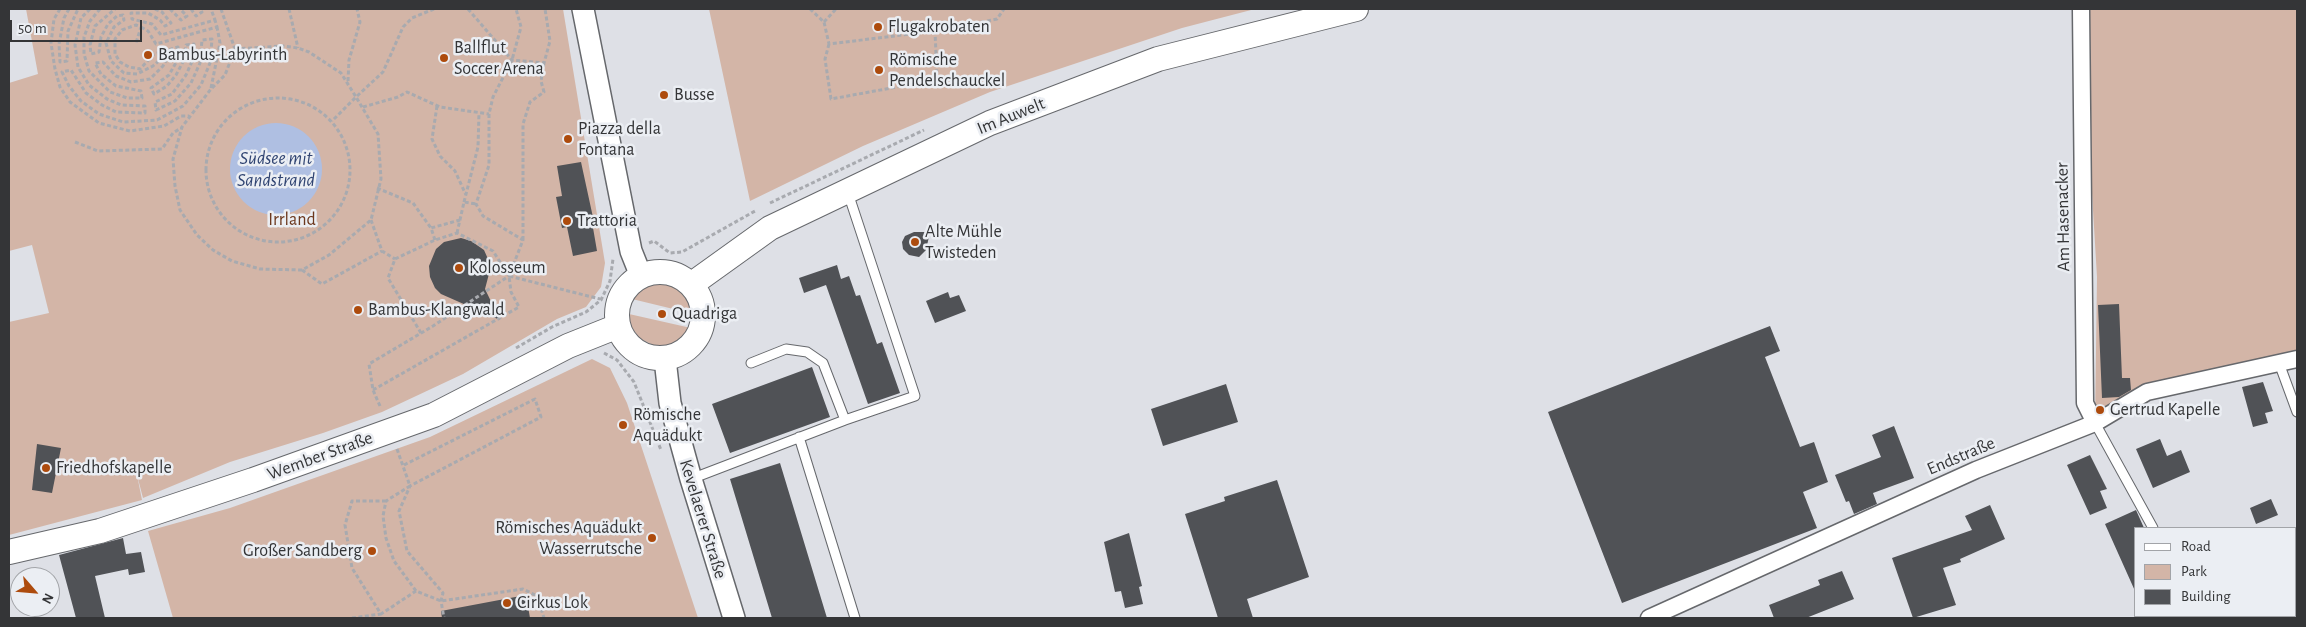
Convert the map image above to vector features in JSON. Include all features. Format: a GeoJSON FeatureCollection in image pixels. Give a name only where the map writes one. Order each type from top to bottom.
{"type":"FeatureCollection","features":[{"type":"Feature","properties":{"kind":"main road","name":"Im Auwelt"},"geometry":{"type":"LineString","coordinates":[[692,284],[770,228],[990,123],[1158,59],[1356,9]]}},
{"type":"Feature","properties":{"kind":"main road"},"geometry":{"type":"LineString","coordinates":[[666,272],[679,275],[692,284],[700,296],[704,310],[703,324],[698,337],[689,348],[678,355],[665,359],[645,356],[636,351],[625,340],[618,326],[617,312],[620,299],[628,286],[641,276],[666,272]]}},
{"type":"Feature","properties":{"kind":"main road","name":"Wember Straße"},"geometry":{"type":"LineString","coordinates":[[9,552],[100,531],[253,480],[434,415],[568,346],[618,326]]}},
{"type":"Feature","properties":{"kind":"street"},"geometry":{"type":"LineString","coordinates":[[583,9],[631,250],[641,276]]}},
{"type":"Feature","properties":{"kind":"street","name":"Am Hasenacker"},"geometry":{"type":"LineString","coordinates":[[2081,9],[2085,403],[2095,423]]}},
{"type":"Feature","properties":{"kind":"street","name":"Kevelaerer Straße"},"geometry":{"type":"LineString","coordinates":[[665,359],[670,403],[690,479],[734,618]]}},
{"type":"Feature","properties":{"kind":"street","name":"Endstraße"},"geometry":{"type":"LineString","coordinates":[[1649,618],[1976,470],[2095,423],[2147,392],[2297,359]]}},
{"type":"Feature","properties":{"kind":"lane"},"geometry":{"type":"LineString","coordinates":[[690,479],[845,420],[915,396],[847,190]]}},
{"type":"Feature","properties":{"kind":"lane"},"geometry":{"type":"LineString","coordinates":[[751,363],[786,349],[807,352],[823,363],[845,420]]}},
{"type":"Feature","properties":{"kind":"lane"},"geometry":{"type":"LineString","coordinates":[[2279,363],[2297,412]]}},
{"type":"Feature","properties":{"kind":"lane"},"geometry":{"type":"LineString","coordinates":[[2095,423],[2152,527]]}},
{"type":"Feature","properties":{"kind":"lane"},"geometry":{"type":"LineString","coordinates":[[799,437],[855,618]]}},
{"type":"Feature","properties":{"kind":"path"},"geometry":{"type":"LineString","coordinates":[[60,9],[54,20],[51,43],[54,69],[60,87],[70,102],[99,123],[130,131],[164,126],[181,116],[189,116]]}},
{"type":"Feature","properties":{"kind":"path"},"geometry":{"type":"LineString","coordinates":[[69,9],[64,18],[59,44],[60,62],[67,61],[68,31],[78,9]]}},
{"type":"Feature","properties":{"kind":"path"},"geometry":{"type":"LineString","coordinates":[[90,9],[81,18],[75,45],[78,67],[88,85],[107,99],[121,105],[145,106],[145,113],[116,112],[102,105],[86,93],[71,70],[62,72],[69,86],[81,101],[100,114],[123,122],[157,120],[183,106],[201,85],[210,63],[212,39],[202,40],[200,63],[191,84],[175,101],[156,110],[155,102],[172,94],[186,75],[194,56],[194,44],[186,45],[184,60],[176,75],[167,86],[154,94],[151,88],[169,75],[178,58],[178,47],[154,54],[140,68],[129,67],[120,62],[115,54],[115,39],[122,30],[136,25],[148,31],[156,44],[217,27]]}},
{"type":"Feature","properties":{"kind":"path"},"geometry":{"type":"LineString","coordinates":[[100,9],[90,21],[84,37],[84,54],[89,71],[110,92],[127,98],[142,98],[141,91],[116,86],[101,74],[95,63],[103,62],[116,76],[131,82],[150,79],[163,66],[167,59],[162,58],[153,66],[138,74],[124,73],[111,61],[106,43],[114,27],[124,20],[123,15],[117,16],[108,24],[101,37],[100,52],[91,54],[90,45],[95,26],[110,11],[115,9]]}},
{"type":"Feature","properties":{"kind":"path"},"geometry":{"type":"LineString","coordinates":[[155,9],[162,12],[172,23],[165,26],[160,20],[148,13],[131,12],[132,19],[152,24],[161,35],[215,20]]}},
{"type":"Feature","properties":{"kind":"path"},"geometry":{"type":"LineString","coordinates":[[170,9],[182,20],[187,16],[180,9]]}},
{"type":"Feature","properties":{"kind":"path"},"geometry":{"type":"LineString","coordinates":[[191,9],[196,16],[202,12],[200,9]]}},
{"type":"Feature","properties":{"kind":"path"},"geometry":{"type":"LineString","coordinates":[[211,9],[220,43],[211,89]]}},
{"type":"Feature","properties":{"kind":"path"},"geometry":{"type":"LineString","coordinates":[[221,9],[235,49],[225,75],[189,116],[182,128],[173,159],[175,186],[180,210],[197,235],[213,250],[232,261],[260,269],[302,270],[329,255],[371,220]]}},
{"type":"Feature","properties":{"kind":"path"},"geometry":{"type":"LineString","coordinates":[[289,9],[298,48]]}},
{"type":"Feature","properties":{"kind":"path"},"geometry":{"type":"LineString","coordinates":[[348,82],[349,60],[360,22],[357,9]]}},
{"type":"Feature","properties":{"kind":"path"},"geometry":{"type":"LineString","coordinates":[[332,122],[383,72],[403,27],[412,18],[434,9]]}},
{"type":"Feature","properties":{"kind":"path"},"geometry":{"type":"LineString","coordinates":[[468,9],[512,60],[544,63]]}},
{"type":"Feature","properties":{"kind":"path"},"geometry":{"type":"LineString","coordinates":[[516,9],[521,27],[512,60],[493,97],[489,114],[488,165],[476,204],[483,216],[523,240]]}},
{"type":"Feature","properties":{"kind":"path"},"geometry":{"type":"LineString","coordinates":[[380,406],[373,390],[370,364],[509,276],[523,240],[523,124],[530,102],[544,92],[541,81],[550,41],[545,9]]}},
{"type":"Feature","properties":{"kind":"path"},"geometry":{"type":"LineString","coordinates":[[810,9],[824,22],[829,44],[825,59],[832,99],[935,80],[938,76],[935,31]]}},
{"type":"Feature","properties":{"kind":"path"},"geometry":{"type":"LineString","coordinates":[[824,22],[836,9]]}},
{"type":"Feature","properties":{"kind":"path"},"geometry":{"type":"LineString","coordinates":[[829,44],[935,31],[997,19],[1004,9]]}},
{"type":"Feature","properties":{"kind":"path"},"geometry":{"type":"LineString","coordinates":[[136,44],[140,27]]}},
{"type":"Feature","properties":{"kind":"path"},"geometry":{"type":"LineString","coordinates":[[235,49],[283,46],[298,48],[318,56],[341,73],[348,82],[378,134],[381,179],[377,188],[371,220],[382,251],[395,259]]}},
{"type":"Feature","properties":{"kind":"path"},"geometry":{"type":"LineString","coordinates":[[363,107],[407,92],[437,106],[489,114]]}},
{"type":"Feature","properties":{"kind":"path"},"geometry":{"type":"LineString","coordinates":[[278,97],[308,104],[332,122],[347,148],[350,178],[341,206],[320,229],[293,241],[263,241],[235,229],[215,206],[206,178],[209,147],[224,121],[249,104],[278,97]]}},
{"type":"Feature","properties":{"kind":"path"},"geometry":{"type":"LineString","coordinates":[[437,106],[432,139],[440,156],[456,171],[466,195]]}},
{"type":"Feature","properties":{"kind":"path"},"geometry":{"type":"LineString","coordinates":[[457,233],[478,147],[479,113]]}},
{"type":"Feature","properties":{"kind":"path"},"geometry":{"type":"LineString","coordinates":[[75,142],[98,151],[162,149],[173,133],[182,128]]}},
{"type":"Feature","properties":{"kind":"path"},"geometry":{"type":"LineString","coordinates":[[377,188],[413,203],[431,228],[435,240]]}},
{"type":"Feature","properties":{"kind":"path"},"geometry":{"type":"LineString","coordinates":[[464,202],[476,204]]}},
{"type":"Feature","properties":{"kind":"path"},"geometry":{"type":"LineString","coordinates":[[431,228],[460,220]]}},
{"type":"Feature","properties":{"kind":"path"},"geometry":{"type":"LineString","coordinates":[[373,390],[519,307],[511,292],[509,276],[493,251],[457,233],[435,240],[395,259],[388,278],[421,333]]}},
{"type":"Feature","properties":{"kind":"path"},"geometry":{"type":"LineString","coordinates":[[302,270],[322,284],[382,251]]}},
{"type":"Feature","properties":{"kind":"path"},"geometry":{"type":"LineString","coordinates":[[509,276],[601,300]]}},
{"type":"Feature","properties":{"kind":"path"},"geometry":{"type":"LineString","coordinates":[[512,350],[552,327],[586,312],[594,334],[605,355],[617,360],[634,382],[662,451]]}},
{"type":"Feature","properties":{"kind":"path"},"geometry":{"type":"LineString","coordinates":[[381,614],[352,568],[344,525],[352,501],[386,501],[410,486],[540,417],[535,399],[404,465]]}},
{"type":"Feature","properties":{"kind":"path"},"geometry":{"type":"LineString","coordinates":[[397,449],[410,486],[399,511],[407,551],[442,593],[441,601],[444,618]]}},
{"type":"Feature","properties":{"kind":"path"},"geometry":{"type":"LineString","coordinates":[[386,501],[383,516],[386,538],[394,561],[416,591],[441,601],[523,589],[537,596],[544,618]]}},
{"type":"Feature","properties":{"kind":"path"},"geometry":{"type":"LineString","coordinates":[[352,618],[381,614],[416,591]]}},
{"type":"Feature","properties":{"kind":"green space","name":"Irrland"},"geometry":{"type":"Polygon","coordinates":[[[26,9],[563,9],[605,263],[601,287],[586,307],[557,319],[463,374],[382,412],[323,433],[230,462],[143,498],[137,475],[142,500],[9,535],[9,322],[49,313],[32,245],[9,251],[9,83],[38,74],[26,9]]]}},
{"type":"Feature","properties":{"kind":"green space"},"geometry":{"type":"Polygon","coordinates":[[[709,9],[1255,9],[1182,28],[990,92],[863,146],[750,201],[709,9]]]}},
{"type":"Feature","properties":{"kind":"green space"},"geometry":{"type":"Polygon","coordinates":[[[2081,9],[2297,9],[2297,359],[2147,392],[2095,423],[2097,277],[2081,9]]]}},
{"type":"Feature","properties":{"kind":"green space"},"geometry":{"type":"Polygon","coordinates":[[[656,282],[676,284],[684,290],[693,305],[694,314],[632,299],[638,291],[656,282]]]}},
{"type":"Feature","properties":{"kind":"green space"},"geometry":{"type":"Polygon","coordinates":[[[629,314],[691,328],[683,340],[675,345],[657,347],[639,338],[629,323],[629,314]]]}},
{"type":"Feature","properties":{"kind":"green space"},"geometry":{"type":"Polygon","coordinates":[[[592,359],[610,368],[627,403],[698,618],[173,618],[148,531],[230,508],[430,437],[592,359]]]}},
{"type":"Feature","properties":{"kind":"water","name":"Südsee mit Sandstrand"},"geometry":{"type":"Polygon","coordinates":[[[276,123],[285,124],[302,131],[314,143],[321,160],[321,178],[314,195],[302,207],[285,214],[276,215],[267,214],[250,207],[238,195],[231,178],[230,169],[231,160],[238,143],[250,131],[267,124],[276,123]]]}},
{"type":"Feature","properties":{"kind":"building"},"geometry":{"type":"Polygon","coordinates":[[[581,162],[594,222],[592,222],[597,251],[573,256],[567,227],[562,228],[556,197],[562,196],[557,166],[581,162]]]}},
{"type":"Feature","properties":{"kind":"building","name":"Alte Mühle Twisteden"},"geometry":{"type":"Polygon","coordinates":[[[914,232],[930,232],[926,250],[919,257],[909,255],[903,249],[902,242],[905,236],[914,232]]]}},
{"type":"Feature","properties":{"kind":"building","name":"Kolosseum"},"geometry":{"type":"Polygon","coordinates":[[[461,238],[471,241],[484,250],[490,270],[485,289],[500,320],[441,294],[435,288],[430,277],[429,266],[436,249],[444,242],[461,238]]]}},
{"type":"Feature","properties":{"kind":"building"},"geometry":{"type":"Polygon","coordinates":[[[837,265],[841,279],[849,276],[856,296],[860,295],[877,344],[882,342],[900,393],[868,404],[826,285],[804,293],[799,278],[837,265]]]}},
{"type":"Feature","properties":{"kind":"building"},"geometry":{"type":"Polygon","coordinates":[[[948,292],[950,298],[959,295],[966,311],[935,323],[926,301],[948,292]]]}},
{"type":"Feature","properties":{"kind":"building"},"geometry":{"type":"Polygon","coordinates":[[[2119,304],[2122,378],[2130,378],[2131,390],[2119,397],[2102,398],[2098,305],[2119,304]]]}},
{"type":"Feature","properties":{"kind":"building"},"geometry":{"type":"Polygon","coordinates":[[[1770,326],[1780,351],[1765,357],[1800,447],[1814,442],[1828,482],[1803,492],[1817,528],[1622,603],[1548,412],[1770,326]]]}},
{"type":"Feature","properties":{"kind":"building"},"geometry":{"type":"Polygon","coordinates":[[[812,367],[830,417],[730,453],[712,404],[812,367]]]}},
{"type":"Feature","properties":{"kind":"building"},"geometry":{"type":"Polygon","coordinates":[[[2263,382],[2273,411],[2265,413],[2268,423],[2253,427],[2242,387],[2263,382]]]}},
{"type":"Feature","properties":{"kind":"building"},"geometry":{"type":"Polygon","coordinates":[[[1226,384],[1238,422],[1163,446],[1151,409],[1226,384]]]}},
{"type":"Feature","properties":{"kind":"building"},"geometry":{"type":"Polygon","coordinates":[[[1894,426],[1914,478],[1873,493],[1877,504],[1854,514],[1849,501],[1846,502],[1835,475],[1881,457],[1872,435],[1894,426]]]}},
{"type":"Feature","properties":{"kind":"building"},"geometry":{"type":"Polygon","coordinates":[[[2160,439],[2167,456],[2181,450],[2190,472],[2153,488],[2136,449],[2160,439]]]}},
{"type":"Feature","properties":{"kind":"building","name":"Friedhofskapelle"},"geometry":{"type":"Polygon","coordinates":[[[37,444],[61,448],[52,493],[32,490],[37,444]]]}},
{"type":"Feature","properties":{"kind":"building"},"geometry":{"type":"Polygon","coordinates":[[[2090,455],[2107,489],[2100,491],[2107,508],[2090,515],[2067,465],[2090,455]]]}},
{"type":"Feature","properties":{"kind":"building"},"geometry":{"type":"Polygon","coordinates":[[[780,463],[827,618],[772,618],[730,479],[780,463]]]}},
{"type":"Feature","properties":{"kind":"building"},"geometry":{"type":"Polygon","coordinates":[[[1277,480],[1309,577],[1247,599],[1253,618],[1218,618],[1185,514],[1225,501],[1224,497],[1277,480]]]}},
{"type":"Feature","properties":{"kind":"building"},"geometry":{"type":"Polygon","coordinates":[[[2271,499],[2278,515],[2256,524],[2250,508],[2271,499]]]}},
{"type":"Feature","properties":{"kind":"building"},"geometry":{"type":"Polygon","coordinates":[[[1990,505],[2005,539],[1960,559],[1961,562],[1943,568],[1956,605],[1913,618],[1892,558],[1972,530],[1965,516],[1990,505]]]}},
{"type":"Feature","properties":{"kind":"building"},"geometry":{"type":"Polygon","coordinates":[[[2136,510],[2144,527],[2134,527],[2134,589],[2105,524],[2136,510]]]}},
{"type":"Feature","properties":{"kind":"building"},"geometry":{"type":"Polygon","coordinates":[[[1129,533],[1142,586],[1139,587],[1143,604],[1125,608],[1121,591],[1115,592],[1104,542],[1129,533]]]}},
{"type":"Feature","properties":{"kind":"building"},"geometry":{"type":"Polygon","coordinates":[[[123,538],[126,554],[141,552],[145,572],[129,575],[128,569],[95,576],[105,618],[76,618],[59,555],[123,538]]]}},
{"type":"Feature","properties":{"kind":"building"},"geometry":{"type":"Polygon","coordinates":[[[1842,571],[1854,599],[1806,618],[1774,618],[1769,605],[1820,585],[1818,580],[1842,571]]]}},
{"type":"Feature","properties":{"kind":"building","name":"Cirkus Lok"},"geometry":{"type":"Polygon","coordinates":[[[526,595],[530,618],[442,618],[441,611],[526,595]]]}},
{"type":"Feature","properties":{"kind":"place","name":"Flugakrobaten"},"geometry":{"type":"Point","coordinates":[878,27]}},
{"type":"Feature","properties":{"kind":"place","name":"Bambus-Labyrinth"},"geometry":{"type":"Point","coordinates":[148,55]}},
{"type":"Feature","properties":{"kind":"place","name":"Ballflut Soccer Arena"},"geometry":{"type":"Point","coordinates":[444,58]}},
{"type":"Feature","properties":{"kind":"place","name":"Römische Pendelschauckel"},"geometry":{"type":"Point","coordinates":[879,70]}},
{"type":"Feature","properties":{"kind":"place","name":"Busse"},"geometry":{"type":"Point","coordinates":[664,95]}},
{"type":"Feature","properties":{"kind":"place","name":"Piazza della Fontana"},"geometry":{"type":"Point","coordinates":[568,139]}},
{"type":"Feature","properties":{"kind":"place","name":"Trattoria"},"geometry":{"type":"Point","coordinates":[567,221]}},
{"type":"Feature","properties":{"kind":"place","name":"Alte Mühle Twisteden"},"geometry":{"type":"Point","coordinates":[915,242]}},
{"type":"Feature","properties":{"kind":"place","name":"Kolosseum"},"geometry":{"type":"Point","coordinates":[459,268]}},
{"type":"Feature","properties":{"kind":"place","name":"Bambus-Klangwald"},"geometry":{"type":"Point","coordinates":[358,310]}},
{"type":"Feature","properties":{"kind":"place","name":"Quadriga"},"geometry":{"type":"Point","coordinates":[662,314]}},
{"type":"Feature","properties":{"kind":"place","name":"Gertrud Kapelle"},"geometry":{"type":"Point","coordinates":[2100,410]}},
{"type":"Feature","properties":{"kind":"place","name":"Römische Aquädukt"},"geometry":{"type":"Point","coordinates":[623,425]}},
{"type":"Feature","properties":{"kind":"place","name":"Friedhofskapelle"},"geometry":{"type":"Point","coordinates":[46,468]}},
{"type":"Feature","properties":{"kind":"place","name":"Römisches Aquädukt Wasserrutsche"},"geometry":{"type":"Point","coordinates":[652,538]}},
{"type":"Feature","properties":{"kind":"place","name":"Großer Sandberg"},"geometry":{"type":"Point","coordinates":[372,551]}},
{"type":"Feature","properties":{"kind":"place","name":"Cirkus Lok"},"geometry":{"type":"Point","coordinates":[507,603]}}]}
